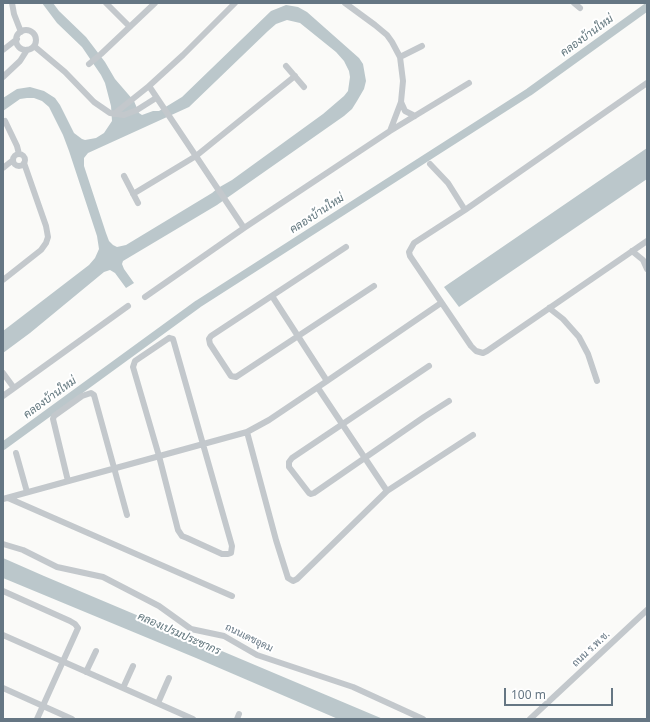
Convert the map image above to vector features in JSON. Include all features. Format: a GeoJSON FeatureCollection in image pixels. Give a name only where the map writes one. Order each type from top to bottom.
{"type":"FeatureCollection","features":[{"type":"Feature","properties":{"kind":"street"},"geometry":{"type":"LineString","coordinates":[[12,3],[14,14],[21,32]]}},
{"type":"Feature","properties":{"kind":"street"},"geometry":{"type":"LineString","coordinates":[[106,3],[130,27]]}},
{"type":"Feature","properties":{"kind":"street"},"geometry":{"type":"LineString","coordinates":[[89,64],[156,3]]}},
{"type":"Feature","properties":{"kind":"street"},"geometry":{"type":"LineString","coordinates":[[114,114],[149,86],[183,55],[235,3]]}},
{"type":"Feature","properties":{"kind":"street"},"geometry":{"type":"LineString","coordinates":[[345,3],[375,25],[387,36],[400,57],[403,81],[401,102],[390,131]]}},
{"type":"Feature","properties":{"kind":"street"},"geometry":{"type":"LineString","coordinates":[[574,3],[580,8]]}},
{"type":"Feature","properties":{"kind":"street"},"geometry":{"type":"LineString","coordinates":[[3,50],[17,39],[21,32],[26,30],[34,35],[36,40],[34,46],[27,50],[20,61],[3,77]]}},
{"type":"Feature","properties":{"kind":"street"},"geometry":{"type":"LineString","coordinates":[[17,39],[19,47],[27,50]]}},
{"type":"Feature","properties":{"kind":"street"},"geometry":{"type":"LineString","coordinates":[[34,46],[65,72],[104,111],[124,115],[156,98]]}},
{"type":"Feature","properties":{"kind":"street"},"geometry":{"type":"LineString","coordinates":[[400,57],[422,46]]}},
{"type":"Feature","properties":{"kind":"street"},"geometry":{"type":"LineString","coordinates":[[286,66],[304,87]]}},
{"type":"Feature","properties":{"kind":"street"},"geometry":{"type":"LineString","coordinates":[[133,194],[196,156],[295,76]]}},
{"type":"Feature","properties":{"kind":"street"},"geometry":{"type":"LineString","coordinates":[[145,297],[244,228],[390,131],[469,83]]}},
{"type":"Feature","properties":{"kind":"street"},"geometry":{"type":"LineString","coordinates":[[647,83],[465,210],[414,243],[409,252],[410,256],[440,303],[471,346],[480,352],[487,351],[647,241]]}},
{"type":"Feature","properties":{"kind":"street"},"geometry":{"type":"LineString","coordinates":[[149,86],[244,228]]}},
{"type":"Feature","properties":{"kind":"street"},"geometry":{"type":"LineString","coordinates":[[401,102],[405,111],[414,116]]}},
{"type":"Feature","properties":{"kind":"street"},"geometry":{"type":"LineString","coordinates":[[3,280],[41,250],[48,237],[46,226],[24,164],[25,158],[19,154],[17,146],[4,121]]}},
{"type":"Feature","properties":{"kind":"street"},"geometry":{"type":"LineString","coordinates":[[3,168],[13,160],[15,155],[19,154]]}},
{"type":"Feature","properties":{"kind":"street"},"geometry":{"type":"LineString","coordinates":[[13,160],[14,164],[17,166],[24,164]]}},
{"type":"Feature","properties":{"kind":"street"},"geometry":{"type":"LineString","coordinates":[[430,164],[448,183],[465,210]]}},
{"type":"Feature","properties":{"kind":"street"},"geometry":{"type":"LineString","coordinates":[[124,176],[138,203]]}},
{"type":"Feature","properties":{"kind":"street"},"geometry":{"type":"LineString","coordinates":[[346,247],[211,336],[209,339],[210,344],[232,376],[234,378],[374,286]]}},
{"type":"Feature","properties":{"kind":"street"},"geometry":{"type":"LineString","coordinates":[[632,251],[642,260],[647,269]]}},
{"type":"Feature","properties":{"kind":"street"},"geometry":{"type":"LineString","coordinates":[[272,296],[328,381]]}},
{"type":"Feature","properties":{"kind":"street"},"geometry":{"type":"LineString","coordinates":[[5,499],[247,432],[269,420],[318,388],[440,303]]}},
{"type":"Feature","properties":{"kind":"street"},"geometry":{"type":"LineString","coordinates":[[3,396],[128,306]]}},
{"type":"Feature","properties":{"kind":"street"},"geometry":{"type":"LineString","coordinates":[[549,308],[574,330],[579,337],[588,354],[597,380]]}},
{"type":"Feature","properties":{"kind":"street"},"geometry":{"type":"LineString","coordinates":[[168,338],[173,339],[202,444],[232,546],[231,553],[228,554],[222,554],[187,538],[180,533],[133,367],[135,361],[168,338]]}},
{"type":"Feature","properties":{"kind":"street"},"geometry":{"type":"LineString","coordinates":[[429,366],[292,458],[289,462],[289,467],[309,493],[312,494],[449,401]]}},
{"type":"Feature","properties":{"kind":"street"},"geometry":{"type":"LineString","coordinates":[[3,373],[14,388]]}},
{"type":"Feature","properties":{"kind":"street"},"geometry":{"type":"LineString","coordinates":[[318,388],[387,491]]}},
{"type":"Feature","properties":{"kind":"street"},"geometry":{"type":"LineString","coordinates":[[68,481],[53,419],[54,416],[89,392],[94,395],[127,515]]}},
{"type":"Feature","properties":{"kind":"street"},"geometry":{"type":"LineString","coordinates":[[247,432],[276,540],[288,578],[291,581],[297,579],[387,491],[473,435]]}},
{"type":"Feature","properties":{"kind":"street"},"geometry":{"type":"LineString","coordinates":[[16,453],[27,492]]}},
{"type":"Feature","properties":{"kind":"street"},"geometry":{"type":"LineString","coordinates":[[5,499],[232,596]]}},
{"type":"Feature","properties":{"kind":"street","name":"ถนนเดชอุดม"},"geometry":{"type":"LineString","coordinates":[[3,544],[23,550],[57,567],[91,574],[109,580],[159,606],[191,629],[224,636],[257,655],[353,687],[423,719]]}},
{"type":"Feature","properties":{"kind":"street"},"geometry":{"type":"LineString","coordinates":[[3,591],[70,621],[77,626],[78,631],[37,719]]}},
{"type":"Feature","properties":{"kind":"street","name":"ถนน ร.พ.ช."},"geometry":{"type":"LineString","coordinates":[[530,719],[647,610]]}},
{"type":"Feature","properties":{"kind":"street"},"geometry":{"type":"LineString","coordinates":[[3,635],[194,719]]}},
{"type":"Feature","properties":{"kind":"street"},"geometry":{"type":"LineString","coordinates":[[86,672],[96,651]]}},
{"type":"Feature","properties":{"kind":"street"},"geometry":{"type":"LineString","coordinates":[[123,688],[133,666]]}},
{"type":"Feature","properties":{"kind":"street"},"geometry":{"type":"LineString","coordinates":[[158,703],[169,678]]}},
{"type":"Feature","properties":{"kind":"street"},"geometry":{"type":"LineString","coordinates":[[3,688],[72,719]]}},
{"type":"Feature","properties":{"kind":"water"},"geometry":{"type":"Polygon","coordinates":[[[42,3],[53,3],[59,11],[86,37],[105,62],[115,79],[134,101],[139,113],[142,115],[153,111],[159,111],[182,97],[271,11],[286,5],[298,7],[307,12],[359,58],[363,64],[366,81],[364,89],[352,109],[344,116],[217,205],[123,261],[122,264],[124,269],[134,283],[126,288],[115,273],[110,270],[104,272],[30,333],[3,353],[3,331],[89,265],[95,258],[99,249],[97,236],[69,151],[49,107],[42,101],[34,98],[27,98],[20,99],[3,111],[3,98],[17,89],[30,87],[44,91],[55,98],[74,133],[82,139],[85,140],[96,138],[104,133],[112,121],[111,106],[105,83],[101,75],[82,47],[57,23],[42,3]],[[287,20],[276,24],[189,107],[88,153],[84,158],[84,166],[106,233],[109,241],[113,245],[117,247],[126,245],[212,193],[323,114],[344,96],[348,91],[350,77],[344,61],[336,52],[300,23],[287,20]]]}},
{"type":"Feature","properties":{"kind":"water"},"geometry":{"type":"Polygon","coordinates":[[[647,148],[647,179],[459,307],[444,287],[647,148]]]}},
{"type":"Feature","properties":{"kind":"water","name":"คลองเปรมประชากร"},"geometry":{"type":"Polygon","coordinates":[[[3,558],[383,719],[338,719],[3,578],[3,558]]]}},
{"type":"Feature","properties":{"kind":"waterway","name":"คลองบ้านใหม่"},"geometry":{"type":"LineString","coordinates":[[3,446],[198,304],[529,92],[647,7]]}}]}
